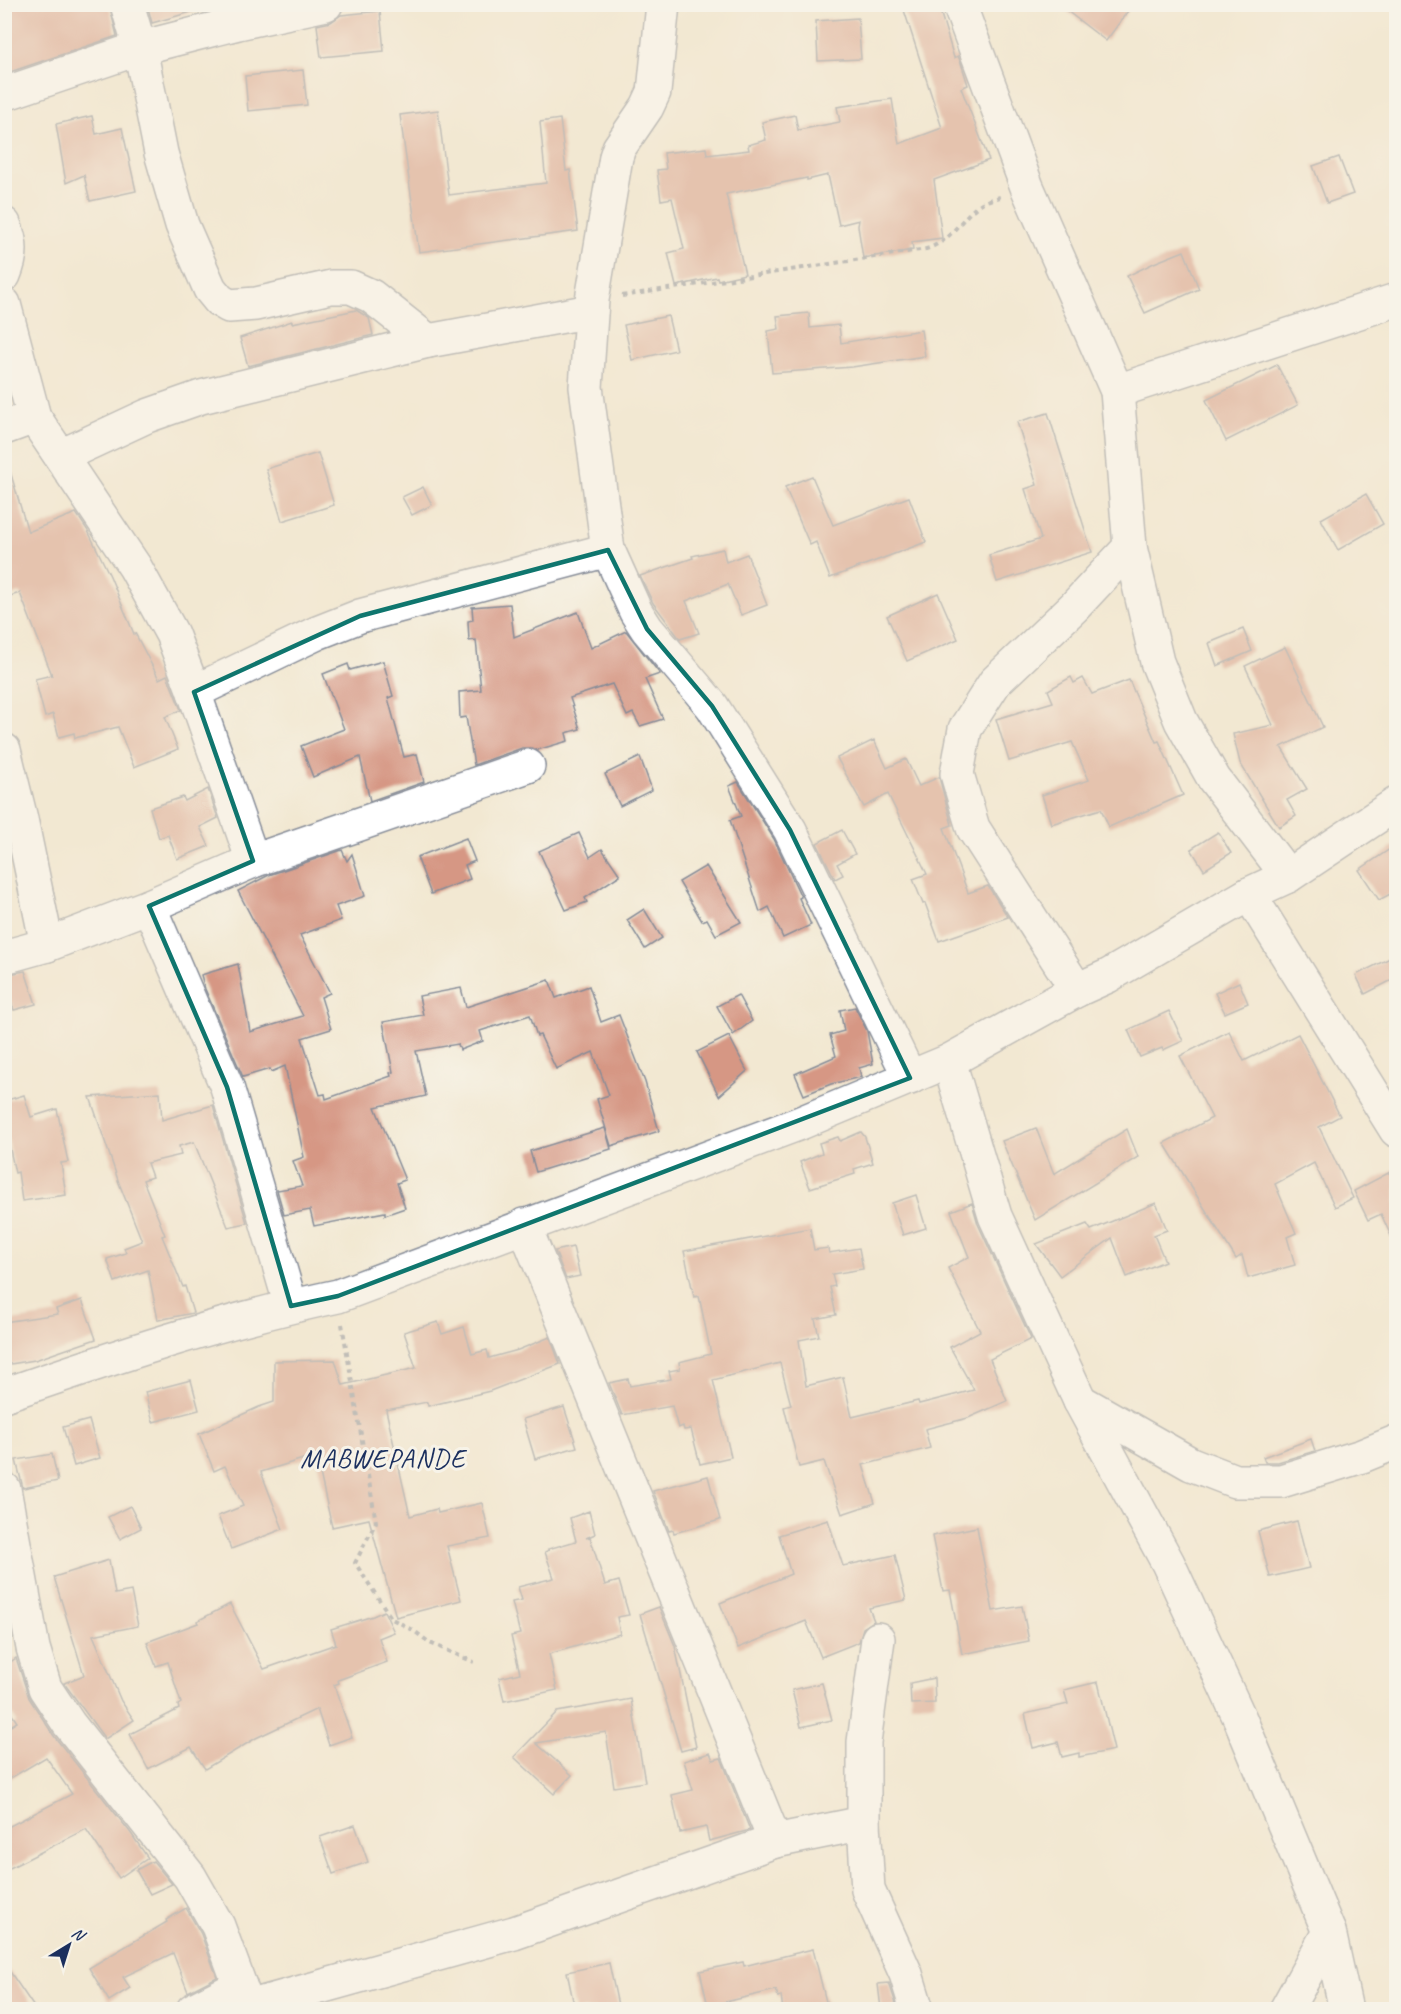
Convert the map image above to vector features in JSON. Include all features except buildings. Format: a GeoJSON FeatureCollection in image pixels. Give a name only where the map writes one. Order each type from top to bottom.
{"type":"FeatureCollection","features":[{"type":"Feature","properties":{"kind":"street"},"geometry":{"type":"LineString","coordinates":[[128,4],[140,48],[161,153],[182,225],[210,289],[219,300],[229,306],[255,304],[331,288],[351,287],[371,296],[428,341]]}},
{"type":"Feature","properties":{"kind":"street"},"geometry":{"type":"LineString","coordinates":[[4,94],[140,48],[237,23],[326,4]]}},
{"type":"Feature","properties":{"kind":"street"},"geometry":{"type":"LineString","coordinates":[[663,4],[654,92],[647,107],[619,148],[616,157],[592,305],[586,387],[608,550],[636,612],[647,629],[720,718],[790,830],[910,1078]]}},
{"type":"Feature","properties":{"kind":"street"},"geometry":{"type":"LineString","coordinates":[[959,4],[1027,187],[1117,391],[1130,547],[1157,662],[1181,721],[1214,779],[1288,876]]}},
{"type":"Feature","properties":{"kind":"street"},"geometry":{"type":"LineString","coordinates":[[4,224],[10,239],[11,250],[4,275]]}},
{"type":"Feature","properties":{"kind":"street"},"geometry":{"type":"LineString","coordinates":[[1117,391],[1396,300]]}},
{"type":"Feature","properties":{"kind":"street"},"geometry":{"type":"LineString","coordinates":[[4,304],[19,422],[62,456],[135,567],[172,634],[253,861]]}},
{"type":"Feature","properties":{"kind":"street"},"geometry":{"type":"LineString","coordinates":[[62,456],[175,405],[428,341],[592,305]]}},
{"type":"Feature","properties":{"kind":"street"},"geometry":{"type":"LineString","coordinates":[[1077,990],[973,828],[957,774],[965,729],[995,682],[1074,608],[1130,547]]}},
{"type":"Feature","properties":{"kind":"street"},"geometry":{"type":"LineString","coordinates":[[194,692],[317,633],[360,616],[608,550]]}},
{"type":"Feature","properties":{"kind":"street"},"geometry":{"type":"LineString","coordinates":[[4,750],[47,945]]}},
{"type":"Feature","properties":{"kind":"street"},"geometry":{"type":"LineString","coordinates":[[4,957],[47,945],[149,906],[253,861],[528,766]]}},
{"type":"Feature","properties":{"kind":"street"},"geometry":{"type":"LineString","coordinates":[[4,1395],[136,1350],[291,1306],[338,1296],[798,1124],[910,1078],[949,1061],[1077,990],[1108,976],[1249,894],[1288,876],[1396,804]]}},
{"type":"Feature","properties":{"kind":"street"},"geometry":{"type":"LineString","coordinates":[[1249,894],[1396,1130]]}},
{"type":"Feature","properties":{"kind":"street"},"geometry":{"type":"LineString","coordinates":[[149,906],[227,1087],[291,1306]]}},
{"type":"Feature","properties":{"kind":"street"},"geometry":{"type":"LineString","coordinates":[[949,1061],[995,1216],[1080,1401],[1173,1574],[1241,1721],[1329,1932],[1346,2010]]}},
{"type":"Feature","properties":{"kind":"street"},"geometry":{"type":"LineString","coordinates":[[524,1225],[775,1841]]}},
{"type":"Feature","properties":{"kind":"street"},"geometry":{"type":"LineString","coordinates":[[1080,1401],[1191,1464],[1235,1481],[1281,1481],[1396,1443]]}},
{"type":"Feature","properties":{"kind":"street"},"geometry":{"type":"LineString","coordinates":[[4,1489],[33,1648],[45,1688],[76,1733],[190,1877],[218,1926],[246,2001]]}},
{"type":"Feature","properties":{"kind":"street"},"geometry":{"type":"LineString","coordinates":[[878,1639],[864,1742],[864,1823],[868,1890],[906,1974],[917,2010]]}},
{"type":"Feature","properties":{"kind":"street"},"geometry":{"type":"LineString","coordinates":[[193,2010],[246,2001],[514,1933],[775,1841],[864,1823]]}},
{"type":"Feature","properties":{"kind":"street"},"geometry":{"type":"LineString","coordinates":[[1286,2010],[1329,1932]]}},
{"type":"Feature","properties":{"kind":"path"},"geometry":{"type":"LineString","coordinates":[[592,305],[926,249],[937,246],[947,239],[973,210],[983,203],[1027,187]]}},
{"type":"Feature","properties":{"kind":"path"},"geometry":{"type":"LineString","coordinates":[[338,1296],[376,1522],[355,1563],[392,1619],[413,1630],[430,1643],[474,1662]]}},
{"type":"Feature","properties":{"kind":"highlighted area"},"geometry":{"type":"Polygon","coordinates":[[[608,550],[647,629],[712,706],[790,830],[910,1078],[338,1296],[291,1306],[227,1087],[149,906],[253,861],[194,692],[360,616],[608,550]]]}},
{"type":"Feature","properties":{"kind":"district","name":"MABWEPANDE"},"geometry":{"type":"Point","coordinates":[383,1458]}}]}
